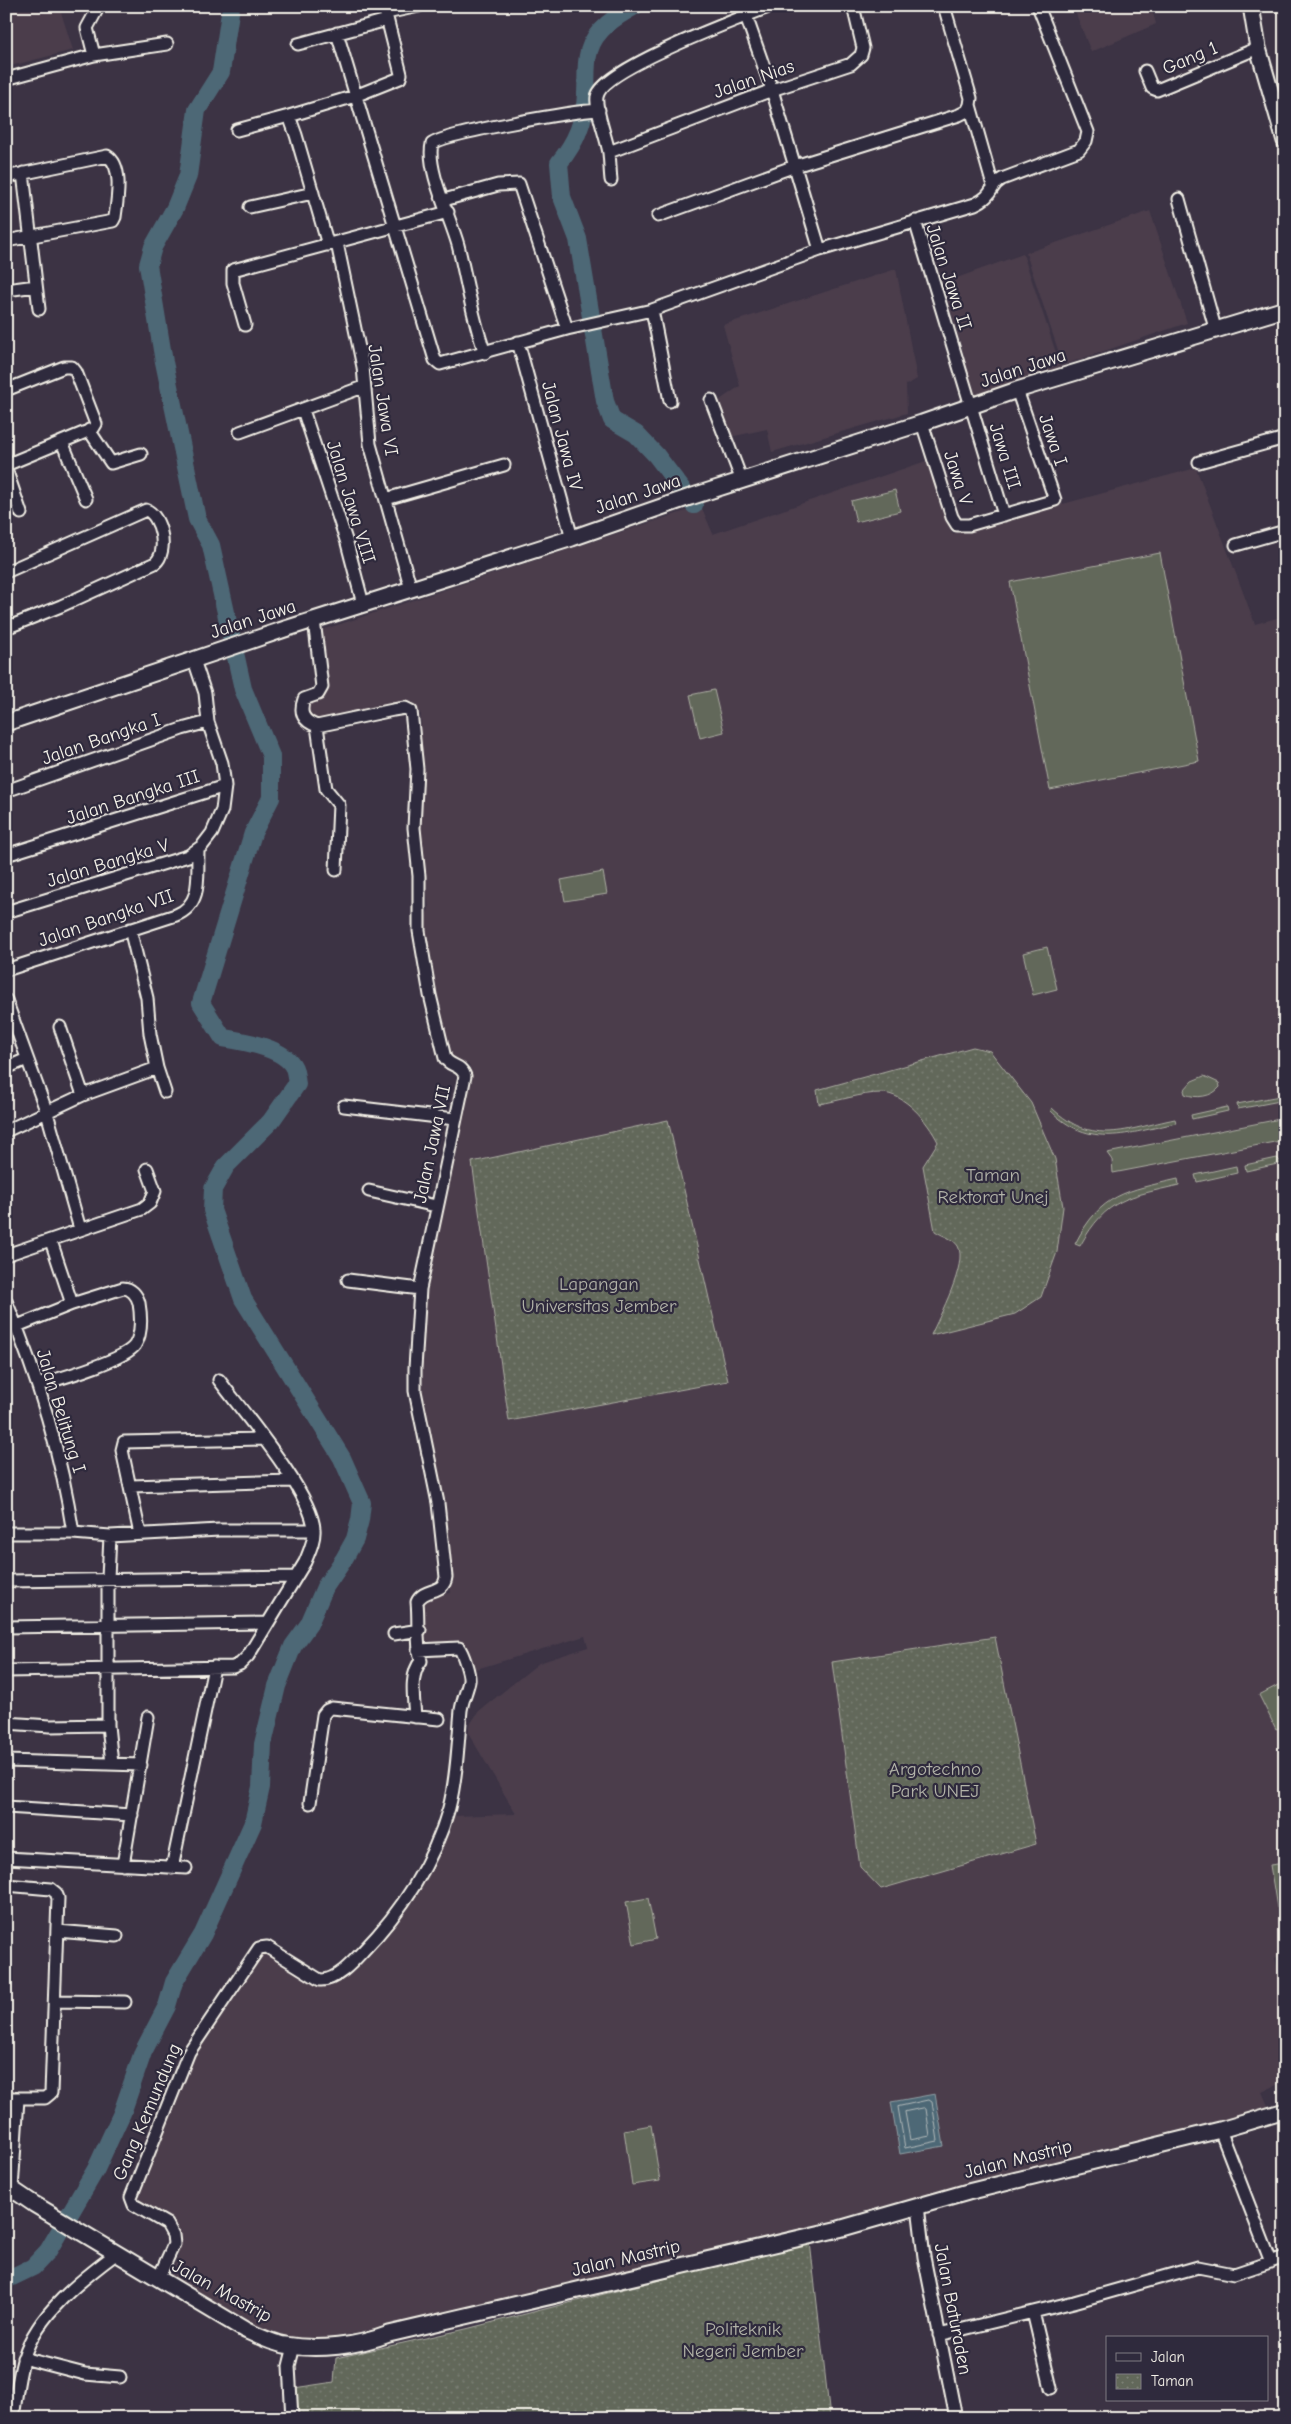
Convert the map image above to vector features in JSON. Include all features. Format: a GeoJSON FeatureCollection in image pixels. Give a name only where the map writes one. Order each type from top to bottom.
{"type":"FeatureCollection","features":[{"type":"Feature","properties":{"kind":"main road"},"geometry":{"type":"LineString","coordinates":[[1250,6],[1258,48],[1285,141]]}},
{"type":"Feature","properties":{"kind":"main road","name":"Jalan Jawa"},"geometry":{"type":"LineString","coordinates":[[6,723],[262,636],[572,538],[1017,390],[1215,328],[1285,309]]}},
{"type":"Feature","properties":{"kind":"main road","name":"Jalan Mastrip"},"geometry":{"type":"LineString","coordinates":[[9,2187],[117,2253],[160,2274],[246,2330],[284,2345],[328,2346],[373,2340],[389,2334],[839,2229],[918,2206],[1220,2130],[1285,2111]]}},
{"type":"Feature","properties":{"kind":"street"},"geometry":{"type":"LineString","coordinates":[[94,55],[87,28],[99,6]]}},
{"type":"Feature","properties":{"kind":"street"},"geometry":{"type":"LineString","coordinates":[[298,44],[337,33],[386,13],[419,6]]}},
{"type":"Feature","properties":{"kind":"street"},"geometry":{"type":"LineString","coordinates":[[611,180],[609,152],[595,110],[597,96],[601,88],[617,74],[650,57],[771,6]]}},
{"type":"Feature","properties":{"kind":"street","name":"Jalan Nias"},"geometry":{"type":"LineString","coordinates":[[609,152],[772,90],[837,70],[857,60],[863,52],[863,46],[853,6]]}},
{"type":"Feature","properties":{"kind":"street"},"geometry":{"type":"LineString","coordinates":[[658,216],[795,166],[967,111],[971,98],[944,6]]}},
{"type":"Feature","properties":{"kind":"street"},"geometry":{"type":"LineString","coordinates":[[993,186],[1006,177],[1075,152],[1082,148],[1087,138],[1088,132],[1038,6]]}},
{"type":"Feature","properties":{"kind":"street"},"geometry":{"type":"LineString","coordinates":[[237,130],[355,96],[394,82],[401,76],[386,13]]}},
{"type":"Feature","properties":{"kind":"street"},"geometry":{"type":"LineString","coordinates":[[746,16],[772,90],[820,250]]}},
{"type":"Feature","properties":{"kind":"street"},"geometry":{"type":"LineString","coordinates":[[337,33],[395,227]]}},
{"type":"Feature","properties":{"kind":"street"},"geometry":{"type":"LineString","coordinates":[[6,79],[94,55],[168,44]]}},
{"type":"Feature","properties":{"kind":"street","name":"Gang 1"},"geometry":{"type":"LineString","coordinates":[[1145,71],[1152,88],[1157,90],[1258,48]]}},
{"type":"Feature","properties":{"kind":"street"},"geometry":{"type":"LineString","coordinates":[[915,221],[982,201],[991,194],[993,186],[970,105]]}},
{"type":"Feature","properties":{"kind":"street"},"geometry":{"type":"LineString","coordinates":[[485,353],[474,320],[460,253],[432,162],[434,142],[464,133],[595,110]]}},
{"type":"Feature","properties":{"kind":"street","name":"Jalan Jawa VI"},"geometry":{"type":"LineString","coordinates":[[289,116],[312,193],[332,244],[361,361],[370,444],[411,589]]}},
{"type":"Feature","properties":{"kind":"street"},"geometry":{"type":"LineString","coordinates":[[6,177],[107,156],[113,162],[119,183],[113,221],[6,241]]}},
{"type":"Feature","properties":{"kind":"street"},"geometry":{"type":"LineString","coordinates":[[22,174],[39,309]]}},
{"type":"Feature","properties":{"kind":"street"},"geometry":{"type":"LineString","coordinates":[[444,200],[498,185],[519,184],[567,329]]}},
{"type":"Feature","properties":{"kind":"street"},"geometry":{"type":"LineString","coordinates":[[250,207],[312,193]]}},
{"type":"Feature","properties":{"kind":"street"},"geometry":{"type":"LineString","coordinates":[[1179,199],[1215,328]]}},
{"type":"Feature","properties":{"kind":"street"},"geometry":{"type":"LineString","coordinates":[[245,325],[232,272],[448,212]]}},
{"type":"Feature","properties":{"kind":"street","name":"Jalan Jawa II"},"geometry":{"type":"LineString","coordinates":[[395,227],[435,360],[440,364],[586,324],[598,323],[652,310],[820,250],[915,221],[972,406]]}},
{"type":"Feature","properties":{"kind":"street"},"geometry":{"type":"LineString","coordinates":[[6,290],[36,286]]}},
{"type":"Feature","properties":{"kind":"street"},"geometry":{"type":"LineString","coordinates":[[652,310],[670,401]]}},
{"type":"Feature","properties":{"kind":"street","name":"Jalan Jawa IV"},"geometry":{"type":"LineString","coordinates":[[518,342],[572,538]]}},
{"type":"Feature","properties":{"kind":"street"},"geometry":{"type":"LineString","coordinates":[[6,390],[64,367],[72,367],[76,372],[95,418],[95,427],[90,430],[6,465]]}},
{"type":"Feature","properties":{"kind":"street"},"geometry":{"type":"LineString","coordinates":[[240,432],[363,387]]}},
{"type":"Feature","properties":{"kind":"street","name":"Jawa I"},"geometry":{"type":"LineString","coordinates":[[1004,515],[1055,500],[1017,390]]}},
{"type":"Feature","properties":{"kind":"street"},"geometry":{"type":"LineString","coordinates":[[711,400],[742,480]]}},
{"type":"Feature","properties":{"kind":"street","name":"Jawa III"},"geometry":{"type":"LineString","coordinates":[[972,406],[1004,515]]}},
{"type":"Feature","properties":{"kind":"street","name":"Jalan Jawa VIII"},"geometry":{"type":"LineString","coordinates":[[303,410],[347,543],[363,604]]}},
{"type":"Feature","properties":{"kind":"street","name":"Jawa V"},"geometry":{"type":"LineString","coordinates":[[922,423],[953,520],[960,526],[1004,515]]}},
{"type":"Feature","properties":{"kind":"street"},"geometry":{"type":"LineString","coordinates":[[90,430],[111,463],[142,454]]}},
{"type":"Feature","properties":{"kind":"street"},"geometry":{"type":"LineString","coordinates":[[1198,462],[1285,438]]}},
{"type":"Feature","properties":{"kind":"street"},"geometry":{"type":"LineString","coordinates":[[62,442],[86,499]]}},
{"type":"Feature","properties":{"kind":"street"},"geometry":{"type":"LineString","coordinates":[[386,499],[504,465]]}},
{"type":"Feature","properties":{"kind":"street"},"geometry":{"type":"LineString","coordinates":[[6,469],[20,513]]}},
{"type":"Feature","properties":{"kind":"street"},"geometry":{"type":"LineString","coordinates":[[6,572],[148,510],[160,530],[163,542],[162,554],[155,563],[61,606],[6,628]]}},
{"type":"Feature","properties":{"kind":"street"},"geometry":{"type":"LineString","coordinates":[[1236,545],[1285,531]]}},
{"type":"Feature","properties":{"kind":"street"},"geometry":{"type":"LineString","coordinates":[[314,620],[322,687],[318,694],[304,700],[301,708],[303,717],[309,723],[317,726],[326,789],[338,805],[336,870]]}},
{"type":"Feature","properties":{"kind":"street"},"geometry":{"type":"LineString","coordinates":[[200,658],[208,722],[222,763],[224,786]]}},
{"type":"Feature","properties":{"kind":"street","name":"Jalan Jawa VII"},"geometry":{"type":"LineString","coordinates":[[317,726],[405,708],[411,711],[417,769],[414,828],[419,876],[419,931],[430,995],[445,1058],[449,1063],[461,1068],[466,1076],[436,1206],[420,1289],[415,1391],[438,1503],[446,1577],[445,1584],[440,1590],[423,1594],[417,1600],[420,1630],[418,1650],[421,1661],[416,1668],[414,1676],[415,1717]]}},
{"type":"Feature","properties":{"kind":"street","name":"Jalan Bangka I"},"geometry":{"type":"LineString","coordinates":[[6,791],[173,732],[208,722]]}},
{"type":"Feature","properties":{"kind":"street","name":"Jalan Bangka III"},"geometry":{"type":"LineString","coordinates":[[6,856],[224,786],[222,810],[212,833]]}},
{"type":"Feature","properties":{"kind":"street","name":"Jalan Bangka V"},"geometry":{"type":"LineString","coordinates":[[6,912],[188,856],[198,850],[212,833]]}},
{"type":"Feature","properties":{"kind":"street","name":"Jalan Bangka VII"},"geometry":{"type":"LineString","coordinates":[[6,970],[176,915],[191,906],[195,894],[198,850]]}},
{"type":"Feature","properties":{"kind":"street"},"geometry":{"type":"LineString","coordinates":[[130,929],[147,998],[150,1034],[157,1068],[166,1092]]}},
{"type":"Feature","properties":{"kind":"street"},"geometry":{"type":"LineString","coordinates":[[6,1000],[47,1113],[80,1230]]}},
{"type":"Feature","properties":{"kind":"street"},"geometry":{"type":"LineString","coordinates":[[60,1027],[83,1095]]}},
{"type":"Feature","properties":{"kind":"street"},"geometry":{"type":"LineString","coordinates":[[6,1068],[27,1059]]}},
{"type":"Feature","properties":{"kind":"street"},"geometry":{"type":"LineString","coordinates":[[6,1131],[83,1095],[157,1068]]}},
{"type":"Feature","properties":{"kind":"street"},"geometry":{"type":"LineString","coordinates":[[344,1106],[455,1119]]}},
{"type":"Feature","properties":{"kind":"street"},"geometry":{"type":"LineString","coordinates":[[6,1255],[136,1212],[150,1203],[155,1191],[147,1169]]}},
{"type":"Feature","properties":{"kind":"street"},"geometry":{"type":"LineString","coordinates":[[369,1191],[436,1206]]}},
{"type":"Feature","properties":{"kind":"street"},"geometry":{"type":"LineString","coordinates":[[51,1241],[72,1304]]}},
{"type":"Feature","properties":{"kind":"street"},"geometry":{"type":"LineString","coordinates":[[348,1280],[420,1289]]}},
{"type":"Feature","properties":{"kind":"street"},"geometry":{"type":"LineString","coordinates":[[17,1326],[72,1304],[123,1288],[134,1294],[139,1303],[140,1326],[137,1341],[125,1354],[38,1386]]}},
{"type":"Feature","properties":{"kind":"street","name":"Jalan Belitung I"},"geometry":{"type":"LineString","coordinates":[[6,1302],[17,1326],[59,1453],[73,1533]]}},
{"type":"Feature","properties":{"kind":"street"},"geometry":{"type":"LineString","coordinates":[[6,1671],[233,1667],[242,1663],[296,1577],[312,1547],[314,1530],[312,1518],[292,1481],[264,1439],[219,1380]]}},
{"type":"Feature","properties":{"kind":"street"},"geometry":{"type":"LineString","coordinates":[[140,1534],[122,1450],[122,1445],[125,1442],[264,1439]]}},
{"type":"Feature","properties":{"kind":"street"},"geometry":{"type":"LineString","coordinates":[[131,1486],[292,1481]]}},
{"type":"Feature","properties":{"kind":"street"},"geometry":{"type":"LineString","coordinates":[[6,1533],[73,1533],[110,1536],[219,1530],[314,1530]]}},
{"type":"Feature","properties":{"kind":"street"},"geometry":{"type":"LineString","coordinates":[[110,1536],[108,1578],[108,1725],[112,1764]]}},
{"type":"Feature","properties":{"kind":"street"},"geometry":{"type":"LineString","coordinates":[[6,1581],[108,1578],[296,1577]]}},
{"type":"Feature","properties":{"kind":"street"},"geometry":{"type":"LineString","coordinates":[[6,1627],[268,1623]]}},
{"type":"Feature","properties":{"kind":"street"},"geometry":{"type":"LineString","coordinates":[[394,1634],[420,1630]]}},
{"type":"Feature","properties":{"kind":"street","name":"Gang Kemundung"},"geometry":{"type":"LineString","coordinates":[[160,2274],[174,2244],[173,2235],[167,2224],[134,2205],[131,2197],[189,2052],[259,1948],[267,1947],[320,1980],[328,1979],[349,1965],[380,1934],[416,1882],[440,1834],[454,1786],[463,1696],[469,1680],[459,1648],[418,1650]]}},
{"type":"Feature","properties":{"kind":"street"},"geometry":{"type":"LineString","coordinates":[[172,1868],[214,1667]]}},
{"type":"Feature","properties":{"kind":"street"},"geometry":{"type":"LineString","coordinates":[[310,1803],[323,1715],[326,1710],[332,1708],[439,1719]]}},
{"type":"Feature","properties":{"kind":"street"},"geometry":{"type":"LineString","coordinates":[[123,1864],[148,1717]]}},
{"type":"Feature","properties":{"kind":"street"},"geometry":{"type":"LineString","coordinates":[[6,1723],[50,1726],[108,1725]]}},
{"type":"Feature","properties":{"kind":"street"},"geometry":{"type":"LineString","coordinates":[[6,1761],[141,1765]]}},
{"type":"Feature","properties":{"kind":"street"},"geometry":{"type":"LineString","coordinates":[[6,1807],[132,1815]]}},
{"type":"Feature","properties":{"kind":"street"},"geometry":{"type":"LineString","coordinates":[[6,1858],[186,1868]]}},
{"type":"Feature","properties":{"kind":"street"},"geometry":{"type":"LineString","coordinates":[[6,1885],[54,1891],[58,1898],[51,2093],[46,2098],[12,2098],[9,2187]]}},
{"type":"Feature","properties":{"kind":"street"},"geometry":{"type":"LineString","coordinates":[[57,1931],[117,1936]]}},
{"type":"Feature","properties":{"kind":"street"},"geometry":{"type":"LineString","coordinates":[[55,2001],[125,2002]]}},
{"type":"Feature","properties":{"kind":"street"},"geometry":{"type":"LineString","coordinates":[[1220,2130],[1271,2262]]}},
{"type":"Feature","properties":{"kind":"street","name":"Jalan Baturaden"},"geometry":{"type":"LineString","coordinates":[[918,2206],[924,2258],[956,2418]]}},
{"type":"Feature","properties":{"kind":"street"},"geometry":{"type":"LineString","coordinates":[[13,2418],[24,2358],[29,2344],[51,2312],[80,2283],[117,2253]]}},
{"type":"Feature","properties":{"kind":"street"},"geometry":{"type":"LineString","coordinates":[[939,2335],[1033,2312],[1198,2267],[1234,2274],[1285,2258]]}},
{"type":"Feature","properties":{"kind":"street"},"geometry":{"type":"LineString","coordinates":[[1033,2312],[1052,2388]]}},
{"type":"Feature","properties":{"kind":"street"},"geometry":{"type":"LineString","coordinates":[[292,2418],[289,2366],[294,2346]]}},
{"type":"Feature","properties":{"kind":"street"},"geometry":{"type":"LineString","coordinates":[[24,2358],[85,2374],[120,2377]]}},
{"type":"Feature","properties":{"kind":"shaded area"},"geometry":{"type":"Polygon","coordinates":[[[6,6],[59,6],[73,50],[6,67],[6,6]]]}},
{"type":"Feature","properties":{"kind":"shaded area"},"geometry":{"type":"Polygon","coordinates":[[[1073,6],[1151,6],[1156,24],[1091,52],[1073,6]]]}},
{"type":"Feature","properties":{"kind":"shaded area"},"geometry":{"type":"Polygon","coordinates":[[[1150,211],[1187,323],[1063,365],[1026,253],[1150,211]]]}},
{"type":"Feature","properties":{"kind":"shaded area"},"geometry":{"type":"Polygon","coordinates":[[[1023,254],[1061,368],[976,397],[943,283],[1023,254]]]}},
{"type":"Feature","properties":{"kind":"shaded area"},"geometry":{"type":"Polygon","coordinates":[[[896,269],[917,379],[906,385],[907,413],[772,452],[767,429],[730,437],[717,402],[740,386],[723,325],[896,269]]]}},
{"type":"Feature","properties":{"kind":"shaded area"},"geometry":{"type":"Polygon","coordinates":[[[929,460],[952,534],[1196,468],[1255,624],[1285,616],[1285,1955],[1275,1958],[1285,1997],[1285,2081],[1262,2092],[1269,2108],[1014,2172],[706,2254],[373,2331],[320,2339],[285,2338],[262,2330],[168,2279],[178,2258],[180,2237],[175,2224],[166,2215],[143,2205],[137,2199],[139,2189],[195,2054],[256,1958],[264,1950],[326,1983],[420,1886],[453,1816],[516,1814],[469,1734],[469,1726],[479,1711],[539,1663],[588,1647],[585,1636],[473,1670],[462,1645],[424,1646],[424,1597],[451,1593],[443,1509],[421,1395],[421,1350],[429,1274],[452,1148],[472,1080],[472,1071],[468,1064],[448,1060],[421,926],[429,909],[418,822],[421,715],[416,706],[406,702],[321,721],[312,719],[307,709],[311,703],[321,698],[319,631],[701,506],[713,534],[929,460]]]}},
{"type":"Feature","properties":{"kind":"green space"},"geometry":{"type":"Polygon","coordinates":[[[895,490],[900,511],[856,522],[851,501],[895,490]]]}},
{"type":"Feature","properties":{"kind":"green space"},"geometry":{"type":"Polygon","coordinates":[[[1160,553],[1199,761],[1050,790],[1010,582],[1160,553]]]}},
{"type":"Feature","properties":{"kind":"green space"},"geometry":{"type":"Polygon","coordinates":[[[714,690],[724,732],[700,738],[690,695],[714,690]]]}},
{"type":"Feature","properties":{"kind":"green space"},"geometry":{"type":"Polygon","coordinates":[[[603,872],[607,894],[565,901],[561,880],[603,872]]]}},
{"type":"Feature","properties":{"kind":"green space"},"geometry":{"type":"Polygon","coordinates":[[[1047,947],[1057,989],[1033,995],[1023,953],[1047,947]]]}},
{"type":"Feature","properties":{"kind":"green space","name":"Taman Rektorat Unej"},"geometry":{"type":"Polygon","coordinates":[[[973,1047],[990,1051],[1031,1103],[1055,1159],[1063,1207],[1057,1252],[1041,1297],[1015,1314],[931,1335],[956,1277],[960,1254],[956,1243],[935,1231],[923,1166],[938,1142],[915,1110],[907,1103],[890,1094],[873,1093],[819,1104],[817,1090],[973,1047]]]}},
{"type":"Feature","properties":{"kind":"green space"},"geometry":{"type":"Polygon","coordinates":[[[1204,1076],[1219,1083],[1220,1087],[1213,1093],[1204,1096],[1185,1094],[1184,1090],[1192,1081],[1204,1076]]]}},
{"type":"Feature","properties":{"kind":"green space"},"geometry":{"type":"Polygon","coordinates":[[[1285,1095],[1285,1100],[1238,1109],[1237,1104],[1285,1095]]]}},
{"type":"Feature","properties":{"kind":"green space"},"geometry":{"type":"Polygon","coordinates":[[[1227,1107],[1228,1111],[1192,1119],[1191,1115],[1227,1107]]]}},
{"type":"Feature","properties":{"kind":"green space"},"geometry":{"type":"Polygon","coordinates":[[[1052,1108],[1067,1120],[1082,1128],[1096,1131],[1125,1130],[1175,1119],[1176,1123],[1126,1134],[1095,1134],[1080,1130],[1065,1122],[1050,1110],[1052,1108]]]}},
{"type":"Feature","properties":{"kind":"green space"},"geometry":{"type":"Polygon","coordinates":[[[1285,1118],[1285,1140],[1113,1173],[1112,1160],[1107,1153],[1285,1118]]]}},
{"type":"Feature","properties":{"kind":"green space","name":"Lapangan Universitas Jember"},"geometry":{"type":"Polygon","coordinates":[[[668,1120],[728,1381],[509,1421],[472,1162],[668,1120]]]}},
{"type":"Feature","properties":{"kind":"green space"},"geometry":{"type":"Polygon","coordinates":[[[1277,1158],[1282,1163],[1246,1171],[1245,1165],[1277,1158]]]}},
{"type":"Feature","properties":{"kind":"green space"},"geometry":{"type":"Polygon","coordinates":[[[1236,1166],[1237,1173],[1197,1182],[1195,1175],[1236,1166]]]}},
{"type":"Feature","properties":{"kind":"green space"},"geometry":{"type":"Polygon","coordinates":[[[1178,1179],[1179,1185],[1133,1197],[1110,1208],[1100,1217],[1080,1246],[1075,1244],[1085,1227],[1105,1204],[1129,1191],[1178,1179]]]}},
{"type":"Feature","properties":{"kind":"green space","name":"Argotechno Park UNEJ"},"geometry":{"type":"Polygon","coordinates":[[[995,1637],[1036,1844],[881,1889],[860,1867],[832,1662],[995,1637]]]}},
{"type":"Feature","properties":{"kind":"green space"},"geometry":{"type":"Polygon","coordinates":[[[1282,1683],[1285,1689],[1285,1725],[1276,1729],[1259,1695],[1282,1683]]]}},
{"type":"Feature","properties":{"kind":"green space"},"geometry":{"type":"Polygon","coordinates":[[[1285,1863],[1285,1906],[1277,1908],[1270,1865],[1285,1863]]]}},
{"type":"Feature","properties":{"kind":"green space"},"geometry":{"type":"Polygon","coordinates":[[[648,1898],[656,1939],[634,1944],[626,1902],[648,1898]]]}},
{"type":"Feature","properties":{"kind":"green space"},"geometry":{"type":"Polygon","coordinates":[[[651,2125],[660,2181],[632,2185],[624,2130],[651,2125]]]}},
{"type":"Feature","properties":{"kind":"green space","name":"Politeknik Negeri Jember"},"geometry":{"type":"Polygon","coordinates":[[[810,2242],[830,2418],[296,2418],[294,2388],[334,2382],[336,2358],[466,2329],[810,2242]]]}},
{"type":"Feature","properties":{"kind":"water"},"geometry":{"type":"Polygon","coordinates":[[[935,2094],[944,2146],[900,2154],[891,2102],[935,2094]]]}},
{"type":"Feature","properties":{"kind":"waterway"},"geometry":{"type":"LineString","coordinates":[[6,2280],[33,2267],[48,2251],[96,2169],[122,2113],[143,2052],[167,2006],[174,1982],[203,1934],[253,1823],[261,1787],[263,1744],[277,1686],[293,1646],[309,1624],[325,1587],[355,1539],[362,1503],[342,1458],[243,1299],[212,1210],[213,1189],[226,1166],[271,1121],[297,1084],[294,1068],[282,1055],[263,1047],[223,1038],[201,1003],[253,833],[271,798],[271,756],[243,689],[211,545],[197,519],[164,362],[148,265],[153,247],[175,208],[188,176],[197,110],[221,72],[231,6]]}},
{"type":"Feature","properties":{"kind":"waterway"},"geometry":{"type":"LineString","coordinates":[[635,6],[621,14],[601,30],[592,43],[587,62],[582,122],[575,139],[559,163],[562,197],[578,239],[605,401],[612,420],[636,434],[656,455],[694,505]]}}]}
